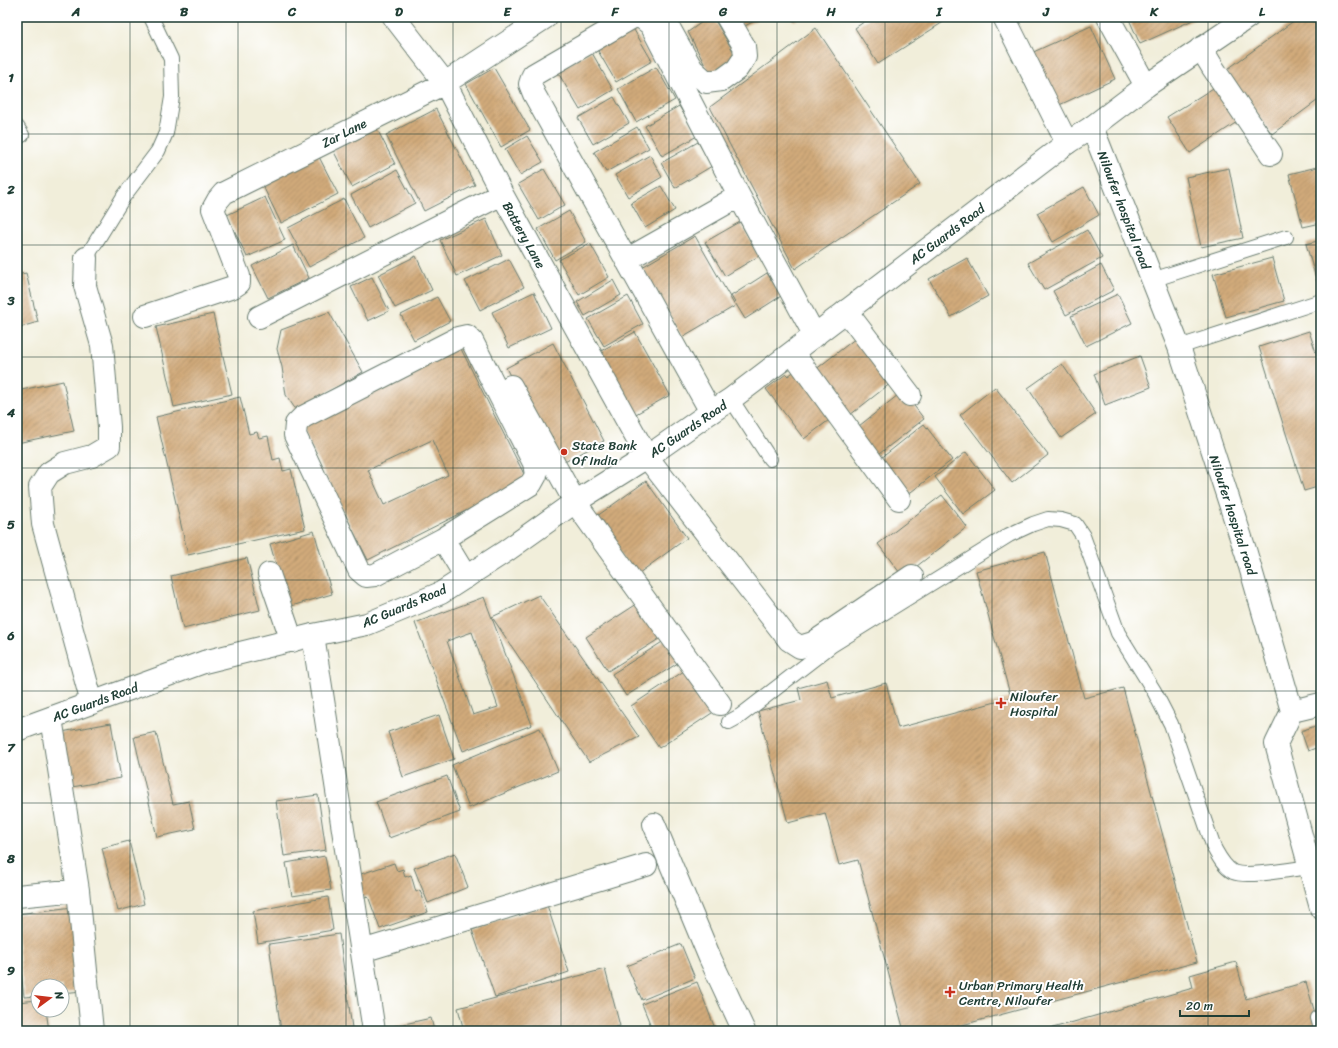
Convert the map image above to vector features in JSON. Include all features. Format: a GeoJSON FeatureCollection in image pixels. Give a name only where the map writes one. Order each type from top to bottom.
{"type":"FeatureCollection","features":[{"type":"Feature","properties":{"kind":"street","name":"Battery Lane"},"geometry":{"type":"LineString","coordinates":[[394,17],[445,83],[502,194],[647,457],[789,640],[800,647],[813,643],[912,576]]}},
{"type":"Feature","properties":{"kind":"street","name":"Zar Lane"},"geometry":{"type":"LineString","coordinates":[[145,316],[233,287],[238,283],[239,276],[213,209],[224,193],[445,83],[546,17]]}},
{"type":"Feature","properties":{"kind":"street"},"geometry":{"type":"LineString","coordinates":[[633,17],[533,75],[530,84],[534,94],[711,412]]}},
{"type":"Feature","properties":{"kind":"street"},"geometry":{"type":"LineString","coordinates":[[642,17],[650,25],[738,196],[815,336]]}},
{"type":"Feature","properties":{"kind":"street"},"geometry":{"type":"LineString","coordinates":[[663,17],[692,69],[706,82],[722,80],[737,69],[745,57],[744,46],[727,17]]}},
{"type":"Feature","properties":{"kind":"street"},"geometry":{"type":"LineString","coordinates":[[1004,17],[1067,143]]}},
{"type":"Feature","properties":{"kind":"street"},"geometry":{"type":"LineString","coordinates":[[1108,17],[1146,86]]}},
{"type":"Feature","properties":{"kind":"street","name":"AC Guards Road"},"geometry":{"type":"LineString","coordinates":[[17,730],[204,662],[313,635],[366,624],[441,593],[506,551],[575,502],[647,457],[731,399],[1067,143],[1092,127],[1146,86],[1201,48],[1235,20]]}},
{"type":"Feature","properties":{"kind":"street"},"geometry":{"type":"LineString","coordinates":[[1201,48],[1271,154]]}},
{"type":"Feature","properties":{"kind":"street","name":"Niloufer hospital road"},"geometry":{"type":"LineString","coordinates":[[1092,127],[1179,347],[1246,553],[1292,712]]}},
{"type":"Feature","properties":{"kind":"street"},"geometry":{"type":"LineString","coordinates":[[259,317],[502,194]]}},
{"type":"Feature","properties":{"kind":"street"},"geometry":{"type":"LineString","coordinates":[[626,260],[738,196]]}},
{"type":"Feature","properties":{"kind":"street"},"geometry":{"type":"LineString","coordinates":[[86,258],[85,286],[102,345],[109,427],[108,446],[92,456],[65,463],[49,473],[40,487],[43,524],[92,703]]}},
{"type":"Feature","properties":{"kind":"street"},"geometry":{"type":"LineString","coordinates":[[846,311],[910,395]]}},
{"type":"Feature","properties":{"kind":"street"},"geometry":{"type":"LineString","coordinates":[[466,336],[472,341],[534,463],[536,475],[531,484],[443,539],[375,575],[366,576],[359,570],[295,435],[296,424],[304,417],[458,338],[466,336]]}},
{"type":"Feature","properties":{"kind":"street"},"geometry":{"type":"LineString","coordinates":[[487,343],[575,502],[724,713]]}},
{"type":"Feature","properties":{"kind":"street"},"geometry":{"type":"LineString","coordinates":[[793,353],[899,499]]}},
{"type":"Feature","properties":{"kind":"street"},"geometry":{"type":"LineString","coordinates":[[443,539],[466,577]]}},
{"type":"Feature","properties":{"kind":"street"},"geometry":{"type":"LineString","coordinates":[[269,574],[292,641]]}},
{"type":"Feature","properties":{"kind":"street"},"geometry":{"type":"LineString","coordinates":[[313,635],[374,1031]]}},
{"type":"Feature","properties":{"kind":"street"},"geometry":{"type":"LineString","coordinates":[[1321,704],[1292,712],[1276,744],[1321,908]]}},
{"type":"Feature","properties":{"kind":"street"},"geometry":{"type":"LineString","coordinates":[[51,718],[78,890],[92,1031]]}},
{"type":"Feature","properties":{"kind":"street"},"geometry":{"type":"LineString","coordinates":[[654,824],[710,958],[744,1031]]}},
{"type":"Feature","properties":{"kind":"street"},"geometry":{"type":"LineString","coordinates":[[362,951],[646,865]]}},
{"type":"Feature","properties":{"kind":"street"},"geometry":{"type":"LineString","coordinates":[[17,896],[78,890]]}},
{"type":"Feature","properties":{"kind":"lane"},"geometry":{"type":"LineString","coordinates":[[86,258],[124,196],[158,151],[166,132],[172,97],[171,59],[151,17]]}},
{"type":"Feature","properties":{"kind":"lane"},"geometry":{"type":"LineString","coordinates":[[1152,280],[1286,237]]}},
{"type":"Feature","properties":{"kind":"lane"},"geometry":{"type":"LineString","coordinates":[[1179,347],[1321,301]]}},
{"type":"Feature","properties":{"kind":"lane"},"geometry":{"type":"LineString","coordinates":[[731,399],[770,459]]}},
{"type":"Feature","properties":{"kind":"lane"},"geometry":{"type":"LineString","coordinates":[[724,713],[740,716],[832,645],[1009,535],[1048,519],[1061,520],[1075,524],[1083,536],[1118,633],[1154,691],[1171,724],[1214,848],[1224,864],[1233,872],[1244,874],[1310,867]]}},
{"type":"Feature","properties":{"kind":"building"},"geometry":{"type":"Polygon","coordinates":[[[709,17],[713,17],[736,56],[710,75],[688,32],[709,17]]]}},
{"type":"Feature","properties":{"kind":"building"},"geometry":{"type":"Polygon","coordinates":[[[737,17],[762,17],[743,27],[737,17]]]}},
{"type":"Feature","properties":{"kind":"building"},"geometry":{"type":"Polygon","coordinates":[[[791,17],[801,17],[794,21],[791,17]]]}},
{"type":"Feature","properties":{"kind":"building"},"geometry":{"type":"Polygon","coordinates":[[[871,17],[951,17],[878,64],[855,28],[871,17]]]}},
{"type":"Feature","properties":{"kind":"building"},"geometry":{"type":"Polygon","coordinates":[[[1128,17],[1194,17],[1195,19],[1140,44],[1128,17]]]}},
{"type":"Feature","properties":{"kind":"building"},"geometry":{"type":"Polygon","coordinates":[[[1299,17],[1321,17],[1321,98],[1272,134],[1225,71],[1299,17]]]}},
{"type":"Feature","properties":{"kind":"building"},"geometry":{"type":"Polygon","coordinates":[[[630,23],[652,61],[616,82],[594,44],[630,23]]]}},
{"type":"Feature","properties":{"kind":"building"},"geometry":{"type":"Polygon","coordinates":[[[1091,26],[1115,79],[1053,108],[1029,54],[1091,26]]]}},
{"type":"Feature","properties":{"kind":"building"},"geometry":{"type":"Polygon","coordinates":[[[816,28],[920,184],[795,269],[710,107],[816,28]]]}},
{"type":"Feature","properties":{"kind":"building"},"geometry":{"type":"Polygon","coordinates":[[[591,51],[613,90],[580,110],[557,71],[591,51]]]}},
{"type":"Feature","properties":{"kind":"building"},"geometry":{"type":"Polygon","coordinates":[[[656,67],[675,100],[636,122],[618,89],[656,67]]]}},
{"type":"Feature","properties":{"kind":"building"},"geometry":{"type":"Polygon","coordinates":[[[494,68],[530,130],[501,147],[466,84],[494,68]]]}},
{"type":"Feature","properties":{"kind":"building"},"geometry":{"type":"Polygon","coordinates":[[[1218,85],[1240,120],[1190,153],[1167,117],[1218,85]]]}},
{"type":"Feature","properties":{"kind":"building"},"geometry":{"type":"Polygon","coordinates":[[[614,97],[629,123],[593,144],[578,118],[614,97]]]}},
{"type":"Feature","properties":{"kind":"building"},"geometry":{"type":"Polygon","coordinates":[[[679,106],[697,136],[662,156],[645,126],[679,106]]]}},
{"type":"Feature","properties":{"kind":"building"},"geometry":{"type":"Polygon","coordinates":[[[436,109],[475,185],[424,211],[386,135],[436,109]]]}},
{"type":"Feature","properties":{"kind":"building"},"geometry":{"type":"Polygon","coordinates":[[[376,127],[395,164],[352,187],[333,150],[376,127]]]}},
{"type":"Feature","properties":{"kind":"building"},"geometry":{"type":"Polygon","coordinates":[[[637,127],[649,148],[606,172],[594,152],[637,127]]]}},
{"type":"Feature","properties":{"kind":"building"},"geometry":{"type":"Polygon","coordinates":[[[527,136],[543,162],[520,175],[505,149],[527,136]]]}},
{"type":"Feature","properties":{"kind":"building"},"geometry":{"type":"Polygon","coordinates":[[[698,142],[712,166],[675,188],[661,163],[698,142]]]}},
{"type":"Feature","properties":{"kind":"building"},"geometry":{"type":"Polygon","coordinates":[[[316,151],[338,194],[281,223],[260,180],[316,151]]]}},
{"type":"Feature","properties":{"kind":"building"},"geometry":{"type":"Polygon","coordinates":[[[650,155],[662,177],[628,197],[615,175],[650,155]]]}},
{"type":"Feature","properties":{"kind":"building"},"geometry":{"type":"Polygon","coordinates":[[[1321,166],[1321,223],[1303,227],[1289,174],[1321,166]]]}},
{"type":"Feature","properties":{"kind":"building"},"geometry":{"type":"Polygon","coordinates":[[[1229,168],[1243,238],[1201,247],[1186,177],[1229,168]]]}},
{"type":"Feature","properties":{"kind":"building"},"geometry":{"type":"Polygon","coordinates":[[[544,169],[565,205],[539,220],[518,184],[544,169]]]}},
{"type":"Feature","properties":{"kind":"building"},"geometry":{"type":"Polygon","coordinates":[[[397,170],[415,203],[368,228],[351,195],[397,170]]]}},
{"type":"Feature","properties":{"kind":"building"},"geometry":{"type":"Polygon","coordinates":[[[661,186],[675,210],[645,228],[631,203],[661,186]]]}},
{"type":"Feature","properties":{"kind":"building"},"geometry":{"type":"Polygon","coordinates":[[[1084,187],[1099,215],[1053,242],[1037,213],[1084,187]]]}},
{"type":"Feature","properties":{"kind":"building"},"geometry":{"type":"Polygon","coordinates":[[[265,197],[285,240],[247,257],[227,215],[265,197]]]}},
{"type":"Feature","properties":{"kind":"building"},"geometry":{"type":"Polygon","coordinates":[[[344,199],[364,238],[309,267],[288,228],[344,199]]]}},
{"type":"Feature","properties":{"kind":"building"},"geometry":{"type":"Polygon","coordinates":[[[569,211],[586,242],[555,260],[538,229],[569,211]]]}},
{"type":"Feature","properties":{"kind":"building"},"geometry":{"type":"Polygon","coordinates":[[[486,219],[502,255],[457,276],[440,240],[486,219]]]}},
{"type":"Feature","properties":{"kind":"building"},"geometry":{"type":"Polygon","coordinates":[[[740,222],[759,256],[725,276],[705,242],[740,222]]]}},
{"type":"Feature","properties":{"kind":"building"},"geometry":{"type":"Polygon","coordinates":[[[1087,230],[1102,258],[1044,290],[1028,263],[1087,230]]]}},
{"type":"Feature","properties":{"kind":"building"},"geometry":{"type":"Polygon","coordinates":[[[695,236],[735,306],[682,337],[642,267],[695,236]]]}},
{"type":"Feature","properties":{"kind":"building"},"geometry":{"type":"Polygon","coordinates":[[[1321,240],[1321,281],[1317,282],[1306,244],[1321,240]]]}},
{"type":"Feature","properties":{"kind":"building"},"geometry":{"type":"Polygon","coordinates":[[[590,243],[609,277],[579,295],[559,260],[590,243]]]}},
{"type":"Feature","properties":{"kind":"building"},"geometry":{"type":"Polygon","coordinates":[[[293,245],[309,278],[268,298],[252,266],[293,245]]]}},
{"type":"Feature","properties":{"kind":"building"},"geometry":{"type":"Polygon","coordinates":[[[416,256],[432,290],[395,308],[378,275],[416,256]]]}},
{"type":"Feature","properties":{"kind":"building"},"geometry":{"type":"Polygon","coordinates":[[[967,258],[988,296],[951,317],[929,279],[967,258]]]}},
{"type":"Feature","properties":{"kind":"building"},"geometry":{"type":"Polygon","coordinates":[[[1272,258],[1284,301],[1226,317],[1213,274],[1272,258]]]}},
{"type":"Feature","properties":{"kind":"building"},"geometry":{"type":"Polygon","coordinates":[[[509,259],[524,287],[480,310],[465,281],[509,259]]]}},
{"type":"Feature","properties":{"kind":"building"},"geometry":{"type":"Polygon","coordinates":[[[1101,265],[1114,290],[1066,315],[1053,291],[1101,265]]]}},
{"type":"Feature","properties":{"kind":"building"},"geometry":{"type":"Polygon","coordinates":[[[26,273],[38,322],[17,328],[17,275],[26,273]]]}},
{"type":"Feature","properties":{"kind":"building"},"geometry":{"type":"Polygon","coordinates":[[[767,273],[781,296],[745,319],[731,296],[767,273]]]}},
{"type":"Feature","properties":{"kind":"building"},"geometry":{"type":"Polygon","coordinates":[[[372,277],[389,311],[368,321],[351,287],[372,277]]]}},
{"type":"Feature","properties":{"kind":"building"},"geometry":{"type":"Polygon","coordinates":[[[613,280],[621,295],[585,316],[577,302],[613,280]]]}},
{"type":"Feature","properties":{"kind":"building"},"geometry":{"type":"Polygon","coordinates":[[[534,292],[551,328],[509,348],[492,312],[534,292]]]}},
{"type":"Feature","properties":{"kind":"building"},"geometry":{"type":"Polygon","coordinates":[[[1118,294],[1132,323],[1086,346],[1071,316],[1118,294]]]}},
{"type":"Feature","properties":{"kind":"building"},"geometry":{"type":"Polygon","coordinates":[[[628,296],[643,324],[604,346],[588,319],[628,296]]]}},
{"type":"Feature","properties":{"kind":"building"},"geometry":{"type":"Polygon","coordinates":[[[437,297],[450,321],[414,340],[401,315],[437,297]]]}},
{"type":"Feature","properties":{"kind":"building"},"geometry":{"type":"Polygon","coordinates":[[[329,312],[363,372],[296,410],[286,395],[282,367],[277,349],[281,330],[329,312]]]}},
{"type":"Feature","properties":{"kind":"building"},"geometry":{"type":"Polygon","coordinates":[[[213,314],[232,394],[174,407],[156,327],[213,314]]]}},
{"type":"Feature","properties":{"kind":"building"},"geometry":{"type":"Polygon","coordinates":[[[1309,331],[1321,368],[1321,486],[1304,491],[1259,347],[1309,331]]]}},
{"type":"Feature","properties":{"kind":"building"},"geometry":{"type":"Polygon","coordinates":[[[635,332],[670,395],[634,415],[599,352],[635,332]]]}},
{"type":"Feature","properties":{"kind":"building"},"geometry":{"type":"Polygon","coordinates":[[[856,338],[891,383],[850,415],[815,370],[856,338]]]}},
{"type":"Feature","properties":{"kind":"building"},"geometry":{"type":"Polygon","coordinates":[[[553,343],[604,441],[557,466],[506,368],[553,343]]]}},
{"type":"Feature","properties":{"kind":"building"},"geometry":{"type":"Polygon","coordinates":[[[459,345],[527,480],[368,560],[300,425],[459,345]],[[432,440],[368,470],[384,505],[448,475],[432,440]]]}},
{"type":"Feature","properties":{"kind":"building"},"geometry":{"type":"Polygon","coordinates":[[[1140,356],[1151,387],[1105,405],[1094,374],[1140,356]]]}},
{"type":"Feature","properties":{"kind":"building"},"geometry":{"type":"Polygon","coordinates":[[[1062,364],[1096,414],[1061,438],[1028,388],[1062,364]]]}},
{"type":"Feature","properties":{"kind":"building"},"geometry":{"type":"Polygon","coordinates":[[[796,370],[837,414],[804,439],[766,389],[786,374],[788,376],[796,370]]]}},
{"type":"Feature","properties":{"kind":"building"},"geometry":{"type":"Polygon","coordinates":[[[63,381],[74,431],[17,443],[17,391],[63,381]]]}},
{"type":"Feature","properties":{"kind":"building"},"geometry":{"type":"Polygon","coordinates":[[[995,387],[1048,455],[1012,483],[960,415],[995,387]]]}},
{"type":"Feature","properties":{"kind":"building"},"geometry":{"type":"Polygon","coordinates":[[[903,391],[924,419],[875,457],[854,430],[903,391]]]}},
{"type":"Feature","properties":{"kind":"building"},"geometry":{"type":"Polygon","coordinates":[[[240,397],[249,434],[257,432],[259,438],[268,436],[273,460],[280,458],[283,471],[291,469],[305,529],[188,555],[156,417],[240,397]]]}},
{"type":"Feature","properties":{"kind":"building"},"geometry":{"type":"Polygon","coordinates":[[[924,424],[952,460],[902,499],[875,463],[924,424]]]}},
{"type":"Feature","properties":{"kind":"building"},"geometry":{"type":"Polygon","coordinates":[[[966,452],[995,490],[963,514],[935,477],[966,452]]]}},
{"type":"Feature","properties":{"kind":"building"},"geometry":{"type":"Polygon","coordinates":[[[646,481],[687,538],[635,576],[593,519],[646,481]]]}},
{"type":"Feature","properties":{"kind":"building"},"geometry":{"type":"Polygon","coordinates":[[[942,495],[967,527],[903,577],[878,544],[942,495]]]}},
{"type":"Feature","properties":{"kind":"building"},"geometry":{"type":"Polygon","coordinates":[[[314,531],[332,594],[288,607],[270,544],[314,531]]]}},
{"type":"Feature","properties":{"kind":"building"},"geometry":{"type":"Polygon","coordinates":[[[1045,552],[1084,698],[1123,688],[1197,962],[940,1031],[904,1031],[858,860],[839,865],[825,813],[788,823],[758,711],[801,700],[798,688],[827,680],[832,698],[886,683],[898,728],[1011,698],[976,571],[1045,552]]]}},
{"type":"Feature","properties":{"kind":"building"},"geometry":{"type":"Polygon","coordinates":[[[247,558],[260,610],[183,629],[171,576],[247,558]]]}},
{"type":"Feature","properties":{"kind":"building"},"geometry":{"type":"Polygon","coordinates":[[[539,595],[639,737],[589,762],[492,617],[539,595]]]}},
{"type":"Feature","properties":{"kind":"building"},"geometry":{"type":"Polygon","coordinates":[[[484,597],[532,725],[463,751],[415,623],[484,597]],[[472,632],[447,641],[473,715],[498,707],[472,632]]]}},
{"type":"Feature","properties":{"kind":"building"},"geometry":{"type":"Polygon","coordinates":[[[640,602],[662,637],[608,671],[586,637],[640,602]]]}},
{"type":"Feature","properties":{"kind":"building"},"geometry":{"type":"Polygon","coordinates":[[[667,639],[681,661],[626,696],[612,674],[667,639]]]}},
{"type":"Feature","properties":{"kind":"building"},"geometry":{"type":"Polygon","coordinates":[[[687,669],[715,711],[659,748],[631,706],[687,669]]]}},
{"type":"Feature","properties":{"kind":"building"},"geometry":{"type":"Polygon","coordinates":[[[439,715],[454,759],[403,777],[388,732],[439,715]]]}},
{"type":"Feature","properties":{"kind":"building"},"geometry":{"type":"Polygon","coordinates":[[[111,723],[121,778],[67,788],[56,733],[111,723]]]}},
{"type":"Feature","properties":{"kind":"building"},"geometry":{"type":"Polygon","coordinates":[[[1321,724],[1321,746],[1308,751],[1301,731],[1321,724]]]}},
{"type":"Feature","properties":{"kind":"building"},"geometry":{"type":"Polygon","coordinates":[[[540,728],[558,771],[469,808],[452,765],[540,728]]]}},
{"type":"Feature","properties":{"kind":"building"},"geometry":{"type":"Polygon","coordinates":[[[156,732],[173,804],[189,801],[195,829],[157,837],[134,737],[156,732]]]}},
{"type":"Feature","properties":{"kind":"building"},"geometry":{"type":"Polygon","coordinates":[[[447,776],[460,812],[389,838],[376,802],[447,776]]]}},
{"type":"Feature","properties":{"kind":"building"},"geometry":{"type":"Polygon","coordinates":[[[318,795],[326,850],[284,856],[276,801],[318,795]]]}},
{"type":"Feature","properties":{"kind":"building"},"geometry":{"type":"Polygon","coordinates":[[[129,841],[144,904],[118,911],[102,848],[129,841]]]}},
{"type":"Feature","properties":{"kind":"building"},"geometry":{"type":"Polygon","coordinates":[[[455,853],[468,887],[428,903],[414,868],[455,853]]]}},
{"type":"Feature","properties":{"kind":"building"},"geometry":{"type":"Polygon","coordinates":[[[325,856],[331,890],[292,896],[286,863],[325,856]]]}},
{"type":"Feature","properties":{"kind":"building"},"geometry":{"type":"Polygon","coordinates":[[[394,863],[397,871],[403,869],[405,877],[411,875],[416,892],[420,890],[428,912],[380,929],[368,896],[362,898],[355,876],[394,863]]]}},
{"type":"Feature","properties":{"kind":"building"},"geometry":{"type":"Polygon","coordinates":[[[328,897],[333,930],[258,943],[253,911],[328,897]]]}},
{"type":"Feature","properties":{"kind":"building"},"geometry":{"type":"Polygon","coordinates":[[[547,905],[569,972],[495,997],[472,930],[547,905]]]}},
{"type":"Feature","properties":{"kind":"building"},"geometry":{"type":"Polygon","coordinates":[[[73,907],[82,991],[70,992],[70,978],[30,978],[30,997],[24,997],[17,935],[17,914],[73,907]]]}},
{"type":"Feature","properties":{"kind":"building"},"geometry":{"type":"Polygon","coordinates":[[[339,934],[352,1028],[333,1031],[281,1031],[269,944],[339,934]]]}},
{"type":"Feature","properties":{"kind":"building"},"geometry":{"type":"Polygon","coordinates":[[[681,944],[695,978],[642,1000],[627,966],[681,944]]]}},
{"type":"Feature","properties":{"kind":"building"},"geometry":{"type":"Polygon","coordinates":[[[1236,962],[1246,999],[1306,982],[1320,1031],[1042,1031],[1193,988],[1190,975],[1236,962]]]}},
{"type":"Feature","properties":{"kind":"building"},"geometry":{"type":"Polygon","coordinates":[[[605,969],[620,1026],[601,1031],[464,1031],[458,1008],[605,969]]]}},
{"type":"Feature","properties":{"kind":"building"},"geometry":{"type":"Polygon","coordinates":[[[697,982],[716,1031],[653,1031],[642,1004],[697,982]]]}},
{"type":"Feature","properties":{"kind":"building"},"geometry":{"type":"Polygon","coordinates":[[[30,1001],[30,1018],[47,1018],[49,1031],[17,1031],[17,1002],[30,1001]]]}},
{"type":"Feature","properties":{"kind":"building"},"geometry":{"type":"Polygon","coordinates":[[[431,1018],[434,1031],[378,1030],[431,1018]]]}},
{"type":"Feature","properties":{"kind":"place","name":"State Bank Of India"},"geometry":{"type":"Point","coordinates":[564,452]}},
{"type":"Feature","properties":{"kind":"place","name":"Niloufer Hospital"},"geometry":{"type":"Point","coordinates":[1001,703]}},
{"type":"Feature","properties":{"kind":"place","name":"Urban Primary Health Centre, Niloufer"},"geometry":{"type":"Point","coordinates":[950,992]}}]}
